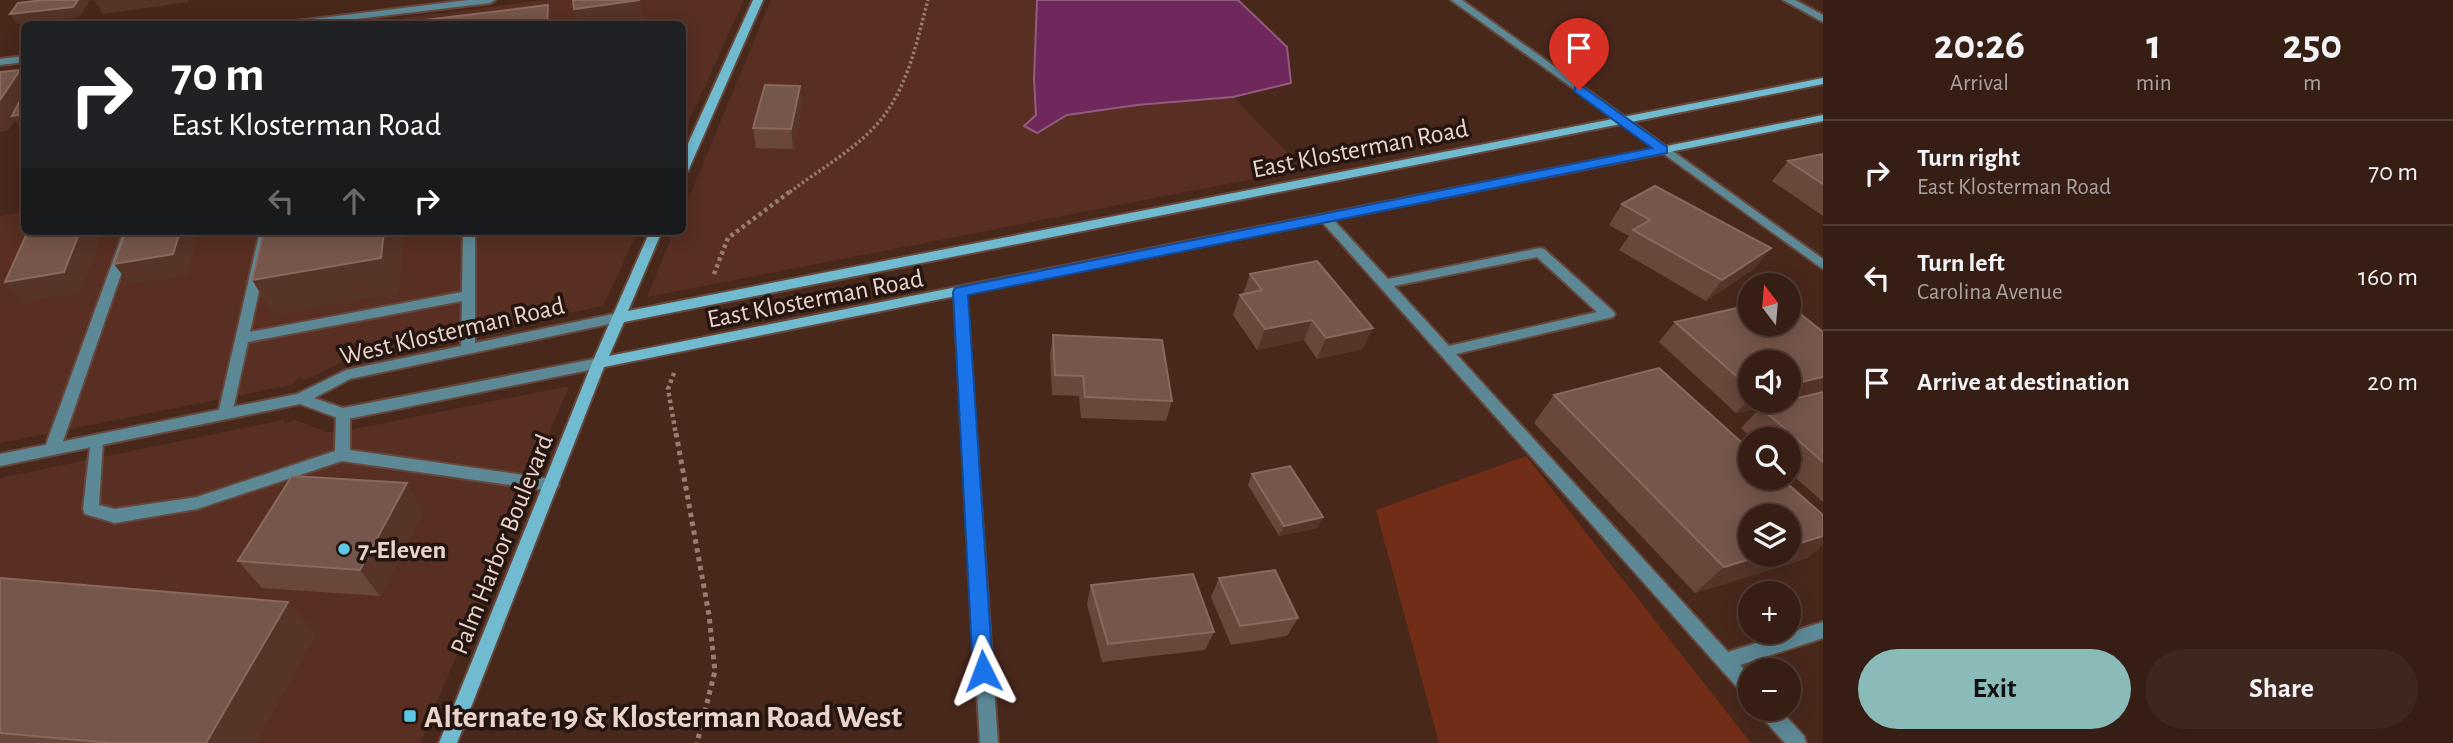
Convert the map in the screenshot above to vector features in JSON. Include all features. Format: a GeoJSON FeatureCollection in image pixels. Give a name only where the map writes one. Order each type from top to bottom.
{"type":"FeatureCollection","features":[{"type":"Feature","properties":{"kind":"main road"},"geometry":{"type":"LineString","coordinates":[[686,157],[758,0]]}},
{"type":"Feature","properties":{"kind":"main road","name":"East Klosterman Road"},"geometry":{"type":"LineString","coordinates":[[618,318],[1823,80]]}},
{"type":"Feature","properties":{"kind":"main road","name":"East Klosterman Road"},"geometry":{"type":"LineString","coordinates":[[599,363],[1823,118]]}},
{"type":"Feature","properties":{"kind":"main road","name":"Palm Harbor Boulevard"},"geometry":{"type":"LineString","coordinates":[[449,743],[599,363],[654,235]]}},
{"type":"Feature","properties":{"kind":"street"},"geometry":{"type":"LineString","coordinates":[[320,21],[490,0]]}},
{"type":"Feature","properties":{"kind":"street"},"geometry":{"type":"LineString","coordinates":[[1456,0],[1823,265]]}},
{"type":"Feature","properties":{"kind":"street"},"geometry":{"type":"LineString","coordinates":[[1788,0],[1823,19]]}},
{"type":"Feature","properties":{"kind":"street"},"geometry":{"type":"LineString","coordinates":[[0,62],[21,59]]}},
{"type":"Feature","properties":{"kind":"street"},"geometry":{"type":"LineString","coordinates":[[1326,219],[1738,676]]}},
{"type":"Feature","properties":{"kind":"street"},"geometry":{"type":"LineString","coordinates":[[52,450],[129,235]]}},
{"type":"Feature","properties":{"kind":"street"},"geometry":{"type":"LineString","coordinates":[[225,414],[266,235]]}},
{"type":"Feature","properties":{"kind":"street"},"geometry":{"type":"LineString","coordinates":[[468,349],[469,235]]}},
{"type":"Feature","properties":{"kind":"street"},"geometry":{"type":"LineString","coordinates":[[1385,284],[1540,252],[1608,314],[1446,352]]}},
{"type":"Feature","properties":{"kind":"street"},"geometry":{"type":"LineString","coordinates":[[960,292],[989,743]]}},
{"type":"Feature","properties":{"kind":"street"},"geometry":{"type":"LineString","coordinates":[[242,338],[468,295]]}},
{"type":"Feature","properties":{"kind":"street","name":"West Klosterman Road"},"geometry":{"type":"LineString","coordinates":[[0,460],[300,399],[346,375],[618,318]]}},
{"type":"Feature","properties":{"kind":"street"},"geometry":{"type":"LineString","coordinates":[[300,399],[343,414],[599,363]]}},
{"type":"Feature","properties":{"kind":"street"},"geometry":{"type":"LineString","coordinates":[[342,455],[343,414]]}},
{"type":"Feature","properties":{"kind":"street"},"geometry":{"type":"LineString","coordinates":[[96,441],[91,509],[115,516],[197,503],[342,455],[551,485]]}},
{"type":"Feature","properties":{"kind":"street"},"geometry":{"type":"LineString","coordinates":[[1725,661],[1823,630]]}},
{"type":"Feature","properties":{"kind":"street"},"geometry":{"type":"LineString","coordinates":[[1778,721],[1797,743]]}},
{"type":"Feature","properties":{"kind":"path"},"geometry":{"type":"LineString","coordinates":[[705,300],[728,238],[869,132],[885,117],[901,93],[928,0]]}},
{"type":"Feature","properties":{"kind":"path"},"geometry":{"type":"LineString","coordinates":[[685,347],[668,389],[709,615],[715,671],[697,743]]}},
{"type":"Feature","properties":{"kind":"shaded area"},"geometry":{"type":"Polygon","coordinates":[[[545,0],[744,0],[686,127],[686,21],[401,21],[405,18],[545,0]]]}},
{"type":"Feature","properties":{"kind":"shaded area"},"geometry":{"type":"Polygon","coordinates":[[[771,0],[1037,0],[1034,79],[1036,115],[1025,127],[1037,133],[1067,115],[1137,105],[1233,97],[1304,169],[647,297],[672,235],[686,235],[686,205],[771,0]]]}},
{"type":"Feature","properties":{"kind":"shaded area"},"geometry":{"type":"Polygon","coordinates":[[[1037,0],[1238,0],[1287,47],[1291,83],[1233,97],[1137,105],[1067,115],[1037,133],[1024,126],[1036,115],[1034,79],[1037,0]]]}},
{"type":"Feature","properties":{"kind":"shaded area"},"geometry":{"type":"Polygon","coordinates":[[[21,212],[21,235],[636,235],[603,306],[347,359],[305,380],[299,377],[291,385],[0,443],[0,216],[21,212]]]}},
{"type":"Feature","properties":{"kind":"shaded area"},"geometry":{"type":"Polygon","coordinates":[[[569,386],[420,743],[0,743],[0,478],[283,420],[286,424],[295,420],[327,432],[340,432],[569,386]]]}},
{"type":"Feature","properties":{"kind":"shaded area"},"geometry":{"type":"Polygon","coordinates":[[[1526,456],[1751,743],[1439,743],[1376,510],[1526,456]]]}},
{"type":"Feature","properties":{"kind":"building"},"geometry":{"type":"Polygon","coordinates":[[[78,0],[73,7],[10,14],[18,3],[78,0]]]}},
{"type":"Feature","properties":{"kind":"building"},"geometry":{"type":"Polygon","coordinates":[[[573,0],[640,0],[574,9],[573,0]]]}},
{"type":"Feature","properties":{"kind":"building"},"geometry":{"type":"Polygon","coordinates":[[[548,5],[547,21],[417,21],[548,5]]]}},
{"type":"Feature","properties":{"kind":"building"},"geometry":{"type":"Polygon","coordinates":[[[20,70],[0,100],[0,72],[20,70]]]}},
{"type":"Feature","properties":{"kind":"building"},"geometry":{"type":"Polygon","coordinates":[[[765,85],[800,86],[791,129],[753,128],[765,85]]]}},
{"type":"Feature","properties":{"kind":"building"},"geometry":{"type":"Polygon","coordinates":[[[21,99],[21,114],[12,116],[21,99]]]}},
{"type":"Feature","properties":{"kind":"building"},"geometry":{"type":"Polygon","coordinates":[[[1823,154],[1823,184],[1788,161],[1823,154]]]}},
{"type":"Feature","properties":{"kind":"building"},"geometry":{"type":"Polygon","coordinates":[[[1655,186],[1771,248],[1722,280],[1633,230],[1650,220],[1622,204],[1655,186]]]}},
{"type":"Feature","properties":{"kind":"building"},"geometry":{"type":"Polygon","coordinates":[[[26,235],[78,235],[64,272],[5,282],[26,235]]]}},
{"type":"Feature","properties":{"kind":"building"},"geometry":{"type":"Polygon","coordinates":[[[125,235],[179,235],[173,254],[114,264],[125,235]]]}},
{"type":"Feature","properties":{"kind":"building"},"geometry":{"type":"Polygon","coordinates":[[[263,235],[384,235],[381,258],[252,280],[263,235]]]}},
{"type":"Feature","properties":{"kind":"building"},"geometry":{"type":"Polygon","coordinates":[[[1317,261],[1373,328],[1326,338],[1312,320],[1265,329],[1240,295],[1262,290],[1250,274],[1317,261]]]}},
{"type":"Feature","properties":{"kind":"building"},"geometry":{"type":"Polygon","coordinates":[[[1738,308],[1738,336],[1801,336],[1801,314],[1823,332],[1823,377],[1801,382],[1801,350],[1738,350],[1738,377],[1675,322],[1738,308]]]}},
{"type":"Feature","properties":{"kind":"building"},"geometry":{"type":"Polygon","coordinates":[[[1053,335],[1162,340],[1172,401],[1085,397],[1083,376],[1055,375],[1053,335]]]}},
{"type":"Feature","properties":{"kind":"building"},"geometry":{"type":"Polygon","coordinates":[[[1659,368],[1738,439],[1738,490],[1795,490],[1823,515],[1823,536],[1801,543],[1801,504],[1738,504],[1738,563],[1724,567],[1554,395],[1659,368]]]}},
{"type":"Feature","properties":{"kind":"building"},"geometry":{"type":"Polygon","coordinates":[[[1823,392],[1823,462],[1801,443],[1801,427],[1783,427],[1767,413],[1801,413],[1801,397],[1823,392]]]}},
{"type":"Feature","properties":{"kind":"building"},"geometry":{"type":"Polygon","coordinates":[[[1290,466],[1323,517],[1284,526],[1252,474],[1290,466]]]}},
{"type":"Feature","properties":{"kind":"building"},"geometry":{"type":"Polygon","coordinates":[[[292,476],[407,483],[360,570],[238,561],[292,476]]]}},
{"type":"Feature","properties":{"kind":"building"},"geometry":{"type":"Polygon","coordinates":[[[1275,570],[1298,618],[1240,626],[1219,578],[1275,570]]]}},
{"type":"Feature","properties":{"kind":"building"},"geometry":{"type":"Polygon","coordinates":[[[1193,574],[1214,632],[1108,644],[1091,585],[1193,574]]]}},
{"type":"Feature","properties":{"kind":"building"},"geometry":{"type":"Polygon","coordinates":[[[0,578],[288,602],[206,743],[111,743],[0,733],[0,578]]]}},
{"type":"Feature","properties":{"kind":"place","name":"7-Eleven"},"geometry":{"type":"Point","coordinates":[344,549]}},
{"type":"Feature","properties":{"kind":"place","name":"Alternate 19 & Klosterman Road West"},"geometry":{"type":"Point","coordinates":[410,716]}},
{"type":"Feature","properties":{"kind":"route"},"geometry":{"type":"LineString","coordinates":[[983,671],[960,292],[1663,150],[1579,90]]}}]}
